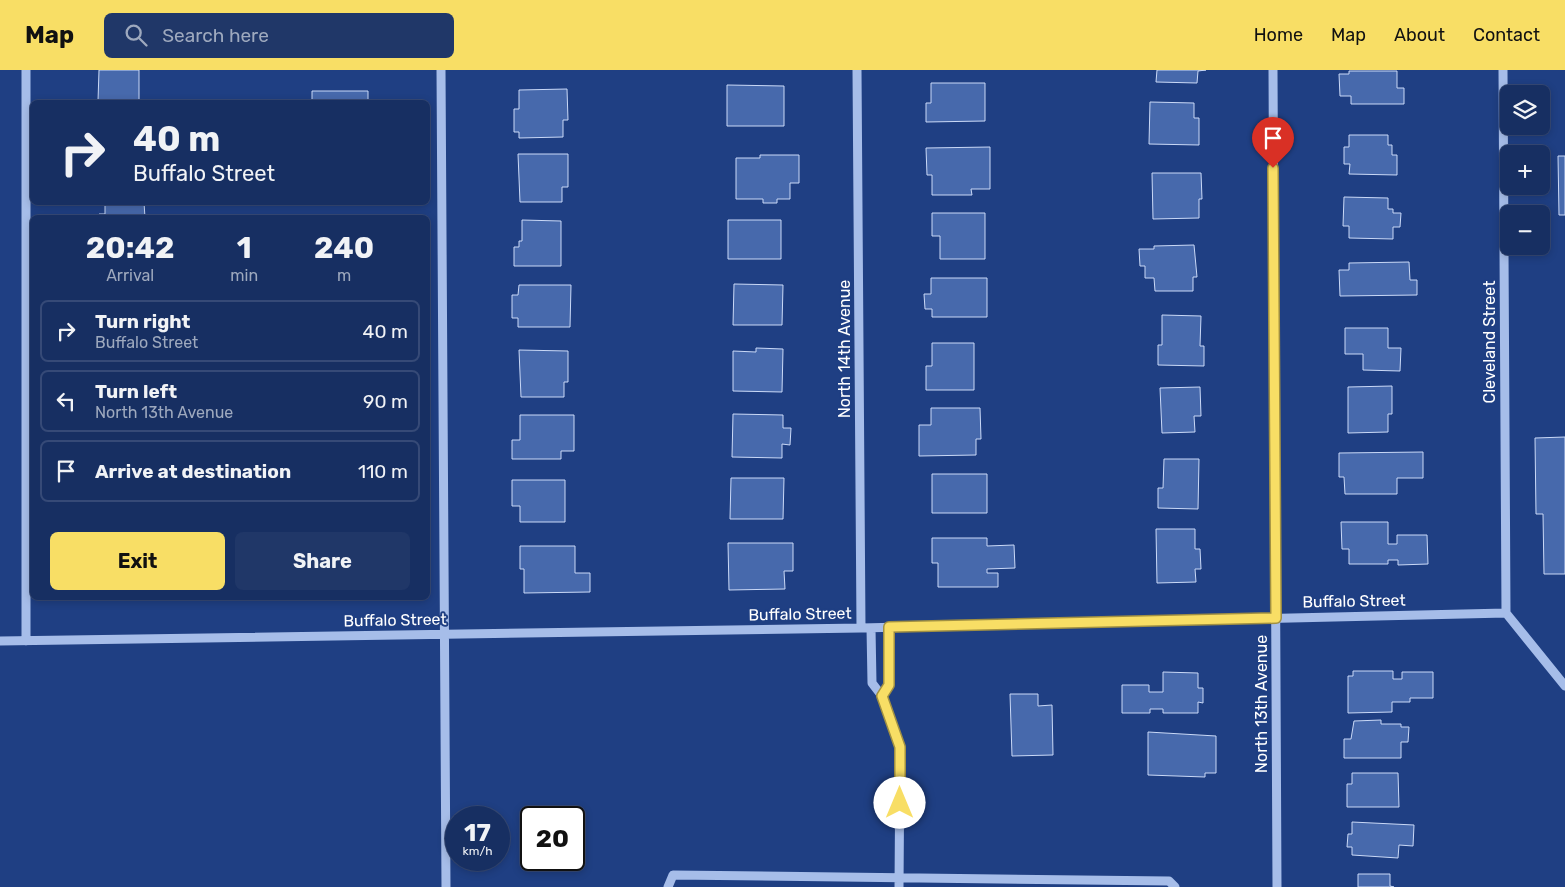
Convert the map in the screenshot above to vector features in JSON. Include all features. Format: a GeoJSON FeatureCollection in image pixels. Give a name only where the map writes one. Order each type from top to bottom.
{"type":"FeatureCollection","features":[{"type":"Feature","properties":{"kind":"street"},"geometry":{"type":"LineString","coordinates":[[26,70],[26,641]]}},
{"type":"Feature","properties":{"kind":"street"},"geometry":{"type":"LineString","coordinates":[[441,70],[446,887]]}},
{"type":"Feature","properties":{"kind":"street","name":"North 14th Avenue"},"geometry":{"type":"LineString","coordinates":[[858,70],[860,628]]}},
{"type":"Feature","properties":{"kind":"street","name":"North 13th Avenue"},"geometry":{"type":"LineString","coordinates":[[1273,70],[1277,887]]}},
{"type":"Feature","properties":{"kind":"street","name":"Cleveland Street"},"geometry":{"type":"LineString","coordinates":[[1502,70],[1506,613]]}},
{"type":"Feature","properties":{"kind":"street"},"geometry":{"type":"LineString","coordinates":[[1506,613],[1565,686]]}},
{"type":"Feature","properties":{"kind":"street","name":"Buffalo Street"},"geometry":{"type":"LineString","coordinates":[[0,641],[871,628],[1506,613]]}},
{"type":"Feature","properties":{"kind":"street"},"geometry":{"type":"LineString","coordinates":[[882,696],[889,685],[889,627]]}},
{"type":"Feature","properties":{"kind":"street"},"geometry":{"type":"LineString","coordinates":[[871,628],[872,683],[882,696],[900,747],[900,882]]}},
{"type":"Feature","properties":{"kind":"street"},"geometry":{"type":"LineString","coordinates":[[668,887],[673,875],[900,882],[1169,881],[1175,887]]}},
{"type":"Feature","properties":{"kind":"building"},"geometry":{"type":"Polygon","coordinates":[[[99,70],[139,70],[139,100],[98,100],[99,70]]]}},
{"type":"Feature","properties":{"kind":"building"},"geometry":{"type":"Polygon","coordinates":[[[1157,70],[1206,70],[1198,71],[1197,83],[1156,82],[1157,70]]]}},
{"type":"Feature","properties":{"kind":"building"},"geometry":{"type":"Polygon","coordinates":[[[1349,71],[1397,71],[1397,88],[1404,88],[1404,104],[1351,104],[1351,96],[1340,96],[1339,74],[1349,74],[1349,71]]]}},
{"type":"Feature","properties":{"kind":"building"},"geometry":{"type":"Polygon","coordinates":[[[931,83],[985,83],[985,121],[926,122],[926,103],[931,103],[931,83]]]}},
{"type":"Feature","properties":{"kind":"building"},"geometry":{"type":"Polygon","coordinates":[[[727,85],[784,86],[784,126],[727,126],[727,85]]]}},
{"type":"Feature","properties":{"kind":"building"},"geometry":{"type":"Polygon","coordinates":[[[567,89],[568,120],[563,120],[563,137],[519,138],[519,132],[514,132],[514,109],[519,109],[519,90],[567,89]]]}},
{"type":"Feature","properties":{"kind":"building"},"geometry":{"type":"Polygon","coordinates":[[[312,91],[368,91],[368,100],[312,100],[312,91]]]}},
{"type":"Feature","properties":{"kind":"building"},"geometry":{"type":"Polygon","coordinates":[[[1150,102],[1194,103],[1194,118],[1199,118],[1199,145],[1149,144],[1150,102]]]}},
{"type":"Feature","properties":{"kind":"building"},"geometry":{"type":"Polygon","coordinates":[[[1349,135],[1388,135],[1388,145],[1392,145],[1392,155],[1397,155],[1397,175],[1349,174],[1350,164],[1344,164],[1344,147],[1349,147],[1349,135]]]}},
{"type":"Feature","properties":{"kind":"building"},"geometry":{"type":"Polygon","coordinates":[[[990,147],[990,189],[971,189],[972,195],[932,195],[932,175],[927,175],[926,148],[990,147]]]}},
{"type":"Feature","properties":{"kind":"building"},"geometry":{"type":"Polygon","coordinates":[[[518,154],[568,154],[568,187],[562,187],[562,202],[520,202],[518,154]]]}},
{"type":"Feature","properties":{"kind":"building"},"geometry":{"type":"Polygon","coordinates":[[[760,155],[799,155],[799,183],[790,183],[790,199],[777,199],[777,203],[763,203],[763,199],[736,199],[736,158],[760,158],[760,155]]]}},
{"type":"Feature","properties":{"kind":"building"},"geometry":{"type":"Polygon","coordinates":[[[1558,156],[1565,156],[1565,215],[1559,215],[1558,156]]]}},
{"type":"Feature","properties":{"kind":"building"},"geometry":{"type":"Polygon","coordinates":[[[1152,173],[1201,173],[1202,199],[1199,199],[1199,218],[1153,219],[1152,173]]]}},
{"type":"Feature","properties":{"kind":"building"},"geometry":{"type":"Polygon","coordinates":[[[1344,197],[1388,198],[1388,209],[1393,209],[1393,213],[1401,213],[1400,227],[1393,227],[1393,239],[1349,238],[1349,226],[1343,226],[1344,197]]]}},
{"type":"Feature","properties":{"kind":"building"},"geometry":{"type":"Polygon","coordinates":[[[105,205],[144,205],[145,215],[99,215],[105,214],[105,205]]]}},
{"type":"Feature","properties":{"kind":"building"},"geometry":{"type":"Polygon","coordinates":[[[932,213],[985,213],[985,259],[940,259],[940,236],[932,236],[932,213]]]}},
{"type":"Feature","properties":{"kind":"building"},"geometry":{"type":"Polygon","coordinates":[[[522,220],[561,221],[561,266],[514,266],[514,247],[519,247],[519,241],[522,241],[522,220]]]}},
{"type":"Feature","properties":{"kind":"building"},"geometry":{"type":"Polygon","coordinates":[[[728,220],[781,220],[781,259],[728,259],[728,220]]]}},
{"type":"Feature","properties":{"kind":"building"},"geometry":{"type":"Polygon","coordinates":[[[1194,245],[1197,277],[1193,277],[1193,291],[1155,291],[1154,278],[1145,278],[1145,266],[1140,266],[1139,249],[1154,249],[1154,246],[1194,245]]]}},
{"type":"Feature","properties":{"kind":"building"},"geometry":{"type":"Polygon","coordinates":[[[1409,262],[1410,280],[1417,280],[1417,295],[1340,296],[1339,270],[1349,270],[1349,263],[1409,262]]]}},
{"type":"Feature","properties":{"kind":"building"},"geometry":{"type":"Polygon","coordinates":[[[931,278],[987,278],[987,317],[932,317],[932,309],[925,309],[924,294],[931,294],[931,278]]]}},
{"type":"Feature","properties":{"kind":"building"},"geometry":{"type":"Polygon","coordinates":[[[734,284],[783,285],[782,325],[733,325],[734,284]]]}},
{"type":"Feature","properties":{"kind":"building"},"geometry":{"type":"Polygon","coordinates":[[[519,285],[571,285],[570,327],[518,327],[518,318],[512,318],[512,295],[518,295],[519,285]]]}},
{"type":"Feature","properties":{"kind":"building"},"geometry":{"type":"Polygon","coordinates":[[[1162,315],[1201,316],[1200,346],[1204,346],[1204,366],[1158,365],[1158,345],[1162,345],[1162,315]]]}},
{"type":"Feature","properties":{"kind":"building"},"geometry":{"type":"Polygon","coordinates":[[[1345,328],[1388,328],[1388,348],[1401,348],[1400,371],[1363,370],[1363,354],[1345,354],[1345,328]]]}},
{"type":"Feature","properties":{"kind":"building"},"geometry":{"type":"Polygon","coordinates":[[[932,343],[974,343],[974,390],[926,390],[926,366],[932,366],[932,343]]]}},
{"type":"Feature","properties":{"kind":"building"},"geometry":{"type":"Polygon","coordinates":[[[756,348],[783,349],[782,392],[733,391],[733,351],[756,352],[756,348]]]}},
{"type":"Feature","properties":{"kind":"building"},"geometry":{"type":"Polygon","coordinates":[[[519,350],[568,351],[568,382],[564,382],[564,397],[521,397],[519,350]]]}},
{"type":"Feature","properties":{"kind":"building"},"geometry":{"type":"Polygon","coordinates":[[[1392,386],[1392,414],[1388,414],[1388,432],[1348,433],[1348,387],[1392,386]]]}},
{"type":"Feature","properties":{"kind":"building"},"geometry":{"type":"Polygon","coordinates":[[[1200,387],[1201,416],[1194,416],[1195,432],[1162,433],[1160,388],[1200,387]]]}},
{"type":"Feature","properties":{"kind":"building"},"geometry":{"type":"Polygon","coordinates":[[[931,408],[980,408],[981,439],[976,439],[976,455],[919,456],[919,425],[931,425],[931,408]]]}},
{"type":"Feature","properties":{"kind":"building"},"geometry":{"type":"Polygon","coordinates":[[[733,414],[783,415],[783,428],[791,428],[790,445],[782,444],[782,458],[732,457],[733,414]]]}},
{"type":"Feature","properties":{"kind":"building"},"geometry":{"type":"Polygon","coordinates":[[[520,415],[574,415],[574,451],[561,451],[561,459],[512,459],[512,440],[520,440],[520,415]]]}},
{"type":"Feature","properties":{"kind":"building"},"geometry":{"type":"Polygon","coordinates":[[[1565,437],[1565,574],[1544,574],[1543,514],[1536,514],[1535,438],[1565,437]]]}},
{"type":"Feature","properties":{"kind":"building"},"geometry":{"type":"Polygon","coordinates":[[[1423,452],[1423,478],[1397,478],[1397,494],[1345,494],[1344,477],[1339,477],[1339,453],[1423,452]]]}},
{"type":"Feature","properties":{"kind":"building"},"geometry":{"type":"Polygon","coordinates":[[[1164,459],[1199,459],[1198,509],[1158,508],[1158,488],[1163,488],[1164,459]]]}},
{"type":"Feature","properties":{"kind":"building"},"geometry":{"type":"Polygon","coordinates":[[[932,474],[987,474],[987,513],[932,513],[932,474]]]}},
{"type":"Feature","properties":{"kind":"building"},"geometry":{"type":"Polygon","coordinates":[[[731,478],[784,478],[783,519],[730,519],[731,478]]]}},
{"type":"Feature","properties":{"kind":"building"},"geometry":{"type":"Polygon","coordinates":[[[512,480],[565,480],[565,522],[520,522],[520,506],[512,506],[512,480]]]}},
{"type":"Feature","properties":{"kind":"building"},"geometry":{"type":"Polygon","coordinates":[[[1341,522],[1388,522],[1388,544],[1397,544],[1397,535],[1427,535],[1428,564],[1398,565],[1398,560],[1388,560],[1388,564],[1349,564],[1349,549],[1342,549],[1341,522]]]}},
{"type":"Feature","properties":{"kind":"building"},"geometry":{"type":"Polygon","coordinates":[[[1156,529],[1195,529],[1195,549],[1200,549],[1201,569],[1195,569],[1196,582],[1157,583],[1156,529]]]}},
{"type":"Feature","properties":{"kind":"building"},"geometry":{"type":"Polygon","coordinates":[[[932,538],[987,538],[987,546],[1014,545],[1015,568],[987,569],[987,573],[998,573],[998,587],[938,587],[938,563],[932,563],[932,538]]]}},
{"type":"Feature","properties":{"kind":"building"},"geometry":{"type":"Polygon","coordinates":[[[728,543],[793,543],[793,571],[784,571],[785,589],[729,590],[728,543]]]}},
{"type":"Feature","properties":{"kind":"building"},"geometry":{"type":"Polygon","coordinates":[[[520,546],[575,546],[575,573],[590,573],[590,592],[524,593],[524,569],[520,569],[520,546]]]}},
{"type":"Feature","properties":{"kind":"building"},"geometry":{"type":"Polygon","coordinates":[[[1353,671],[1393,671],[1393,679],[1402,679],[1402,672],[1433,672],[1433,698],[1410,698],[1410,702],[1392,702],[1392,712],[1348,713],[1348,676],[1353,676],[1353,671]]]}},
{"type":"Feature","properties":{"kind":"building"},"geometry":{"type":"Polygon","coordinates":[[[1163,672],[1198,673],[1198,688],[1203,688],[1203,703],[1198,702],[1198,713],[1163,713],[1163,709],[1150,709],[1150,713],[1122,713],[1122,685],[1149,685],[1149,692],[1163,692],[1163,672]]]}},
{"type":"Feature","properties":{"kind":"building"},"geometry":{"type":"Polygon","coordinates":[[[1010,694],[1038,694],[1038,706],[1052,705],[1053,755],[1012,756],[1010,694]]]}},
{"type":"Feature","properties":{"kind":"building"},"geometry":{"type":"Polygon","coordinates":[[[1381,720],[1381,724],[1401,724],[1401,727],[1409,727],[1408,742],[1401,742],[1401,758],[1344,758],[1344,739],[1351,739],[1354,721],[1381,720]]]}},
{"type":"Feature","properties":{"kind":"building"},"geometry":{"type":"Polygon","coordinates":[[[1148,732],[1216,736],[1216,773],[1205,773],[1205,777],[1148,775],[1148,732]]]}},
{"type":"Feature","properties":{"kind":"building"},"geometry":{"type":"Polygon","coordinates":[[[1352,773],[1398,773],[1399,807],[1347,807],[1347,784],[1352,784],[1352,773]]]}},
{"type":"Feature","properties":{"kind":"building"},"geometry":{"type":"Polygon","coordinates":[[[1352,822],[1414,825],[1413,846],[1399,845],[1398,858],[1352,855],[1352,847],[1347,847],[1348,834],[1352,834],[1352,822]]]}},
{"type":"Feature","properties":{"kind":"building"},"geometry":{"type":"Polygon","coordinates":[[[1358,874],[1390,874],[1390,886],[1394,887],[1358,887],[1358,874]]]}},
{"type":"Feature","properties":{"kind":"route"},"geometry":{"type":"LineString","coordinates":[[900,803],[900,747],[882,696],[889,685],[889,627],[1276,618],[1273,168]]}}]}
